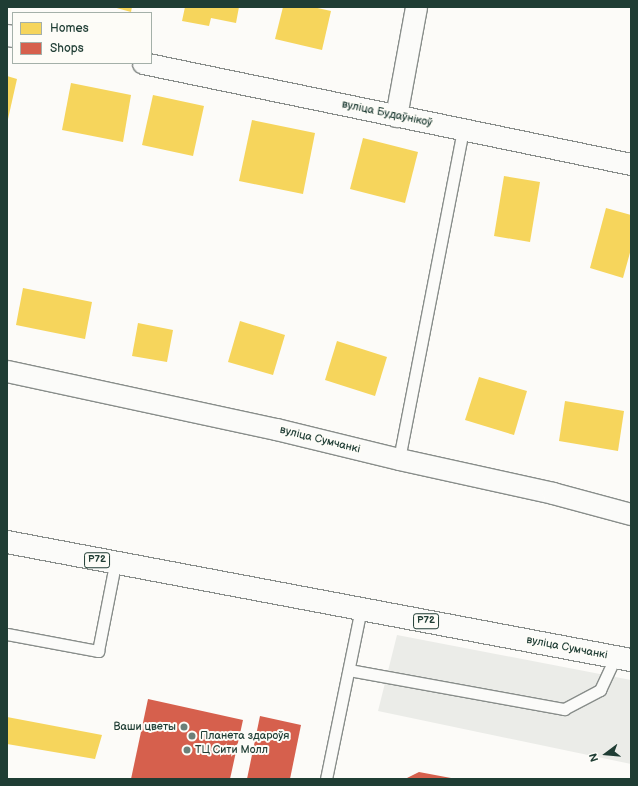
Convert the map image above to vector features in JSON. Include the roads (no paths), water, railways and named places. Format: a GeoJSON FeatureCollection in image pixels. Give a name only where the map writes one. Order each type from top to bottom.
{"type":"FeatureCollection","features":[{"type":"Feature","properties":{"kind":"main road","name":"вуліца Сумчанкі"},"geometry":{"type":"LineString","coordinates":[[7,542],[115,564],[623,659]]}},
{"type":"Feature","properties":{"kind":"street"},"geometry":{"type":"LineString","coordinates":[[396,116],[416,7]]}},
{"type":"Feature","properties":{"kind":"street","name":"вуліца Будаўнікоў"},"geometry":{"type":"LineString","coordinates":[[148,64],[631,164]]}},
{"type":"Feature","properties":{"kind":"street","name":"вуліца Сумчанкі"},"geometry":{"type":"LineString","coordinates":[[7,371],[276,429],[399,459],[553,492],[631,514]]}},
{"type":"Feature","properties":{"kind":"lane"},"geometry":{"type":"LineString","coordinates":[[399,459],[463,130]]}},
{"type":"Feature","properties":{"kind":"lane"},"geometry":{"type":"LineString","coordinates":[[7,634],[98,651],[115,564]]}},
{"type":"Feature","properties":{"kind":"lane"},"geometry":{"type":"LineString","coordinates":[[326,779],[361,609]]}},
{"type":"Feature","properties":{"kind":"lane"},"geometry":{"type":"LineString","coordinates":[[349,670],[564,709],[600,690],[623,659]]}},
{"type":"Feature","properties":{"kind":"place","name":"Ваши цветы"},"geometry":{"type":"Point","coordinates":[184,727]}},
{"type":"Feature","properties":{"kind":"place","name":"Планета здароўя"},"geometry":{"type":"Point","coordinates":[192,736]}},
{"type":"Feature","properties":{"kind":"place","name":"ТЦ Сити Молл"},"geometry":{"type":"Point","coordinates":[187,750]}}]}
